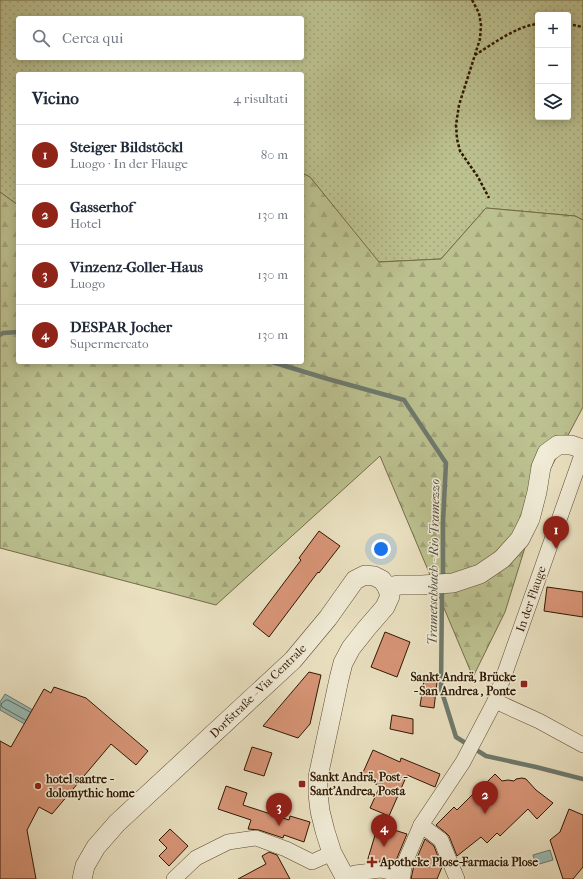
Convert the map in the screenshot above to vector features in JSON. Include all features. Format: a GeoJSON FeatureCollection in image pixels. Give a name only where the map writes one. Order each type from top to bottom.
{"type":"FeatureCollection","features":[{"type":"Feature","properties":{"kind":"street"},"geometry":{"type":"LineString","coordinates":[[583,449],[571,445],[558,445],[547,453],[541,467],[537,492],[530,519],[520,539],[502,559],[480,574],[453,583],[391,586],[390,596],[385,607],[351,648],[343,663],[318,777],[320,812],[324,831],[332,853],[346,878],[354,873],[381,870],[402,877],[405,862],[421,825],[463,762],[495,701],[539,721],[583,745]]}},
{"type":"Feature","properties":{"kind":"street","name":"In der Flauge"},"geometry":{"type":"LineString","coordinates":[[495,701],[583,452]]}},
{"type":"Feature","properties":{"kind":"street","name":"Dorfstraße - Via Centrale"},"geometry":{"type":"LineString","coordinates":[[82,879],[85,866],[96,847],[117,822],[294,660],[328,618],[355,580],[365,575],[374,576],[391,586]]}},
{"type":"Feature","properties":{"kind":"street"},"geometry":{"type":"LineString","coordinates":[[421,825],[441,840],[457,879]]}},
{"type":"Feature","properties":{"kind":"street"},"geometry":{"type":"LineString","coordinates":[[174,879],[196,858],[228,842],[256,838],[286,849],[312,862],[332,853]]}},
{"type":"Feature","properties":{"kind":"path"},"geometry":{"type":"LineString","coordinates":[[472,0],[479,13],[481,26],[480,39],[459,105],[456,125],[457,139],[460,151],[478,177],[489,198]]}},
{"type":"Feature","properties":{"kind":"path"},"geometry":{"type":"LineString","coordinates":[[475,56],[509,34],[531,24],[535,24]]}},
{"type":"Feature","properties":{"kind":"path"},"geometry":{"type":"LineString","coordinates":[[571,25],[583,27]]}},
{"type":"Feature","properties":{"kind":"green space"},"geometry":{"type":"Polygon","coordinates":[[[0,0],[583,0],[583,220],[575,216],[486,208],[441,259],[378,262],[310,177],[304,174],[304,72],[16,72],[16,204],[0,192],[0,0]]]}},
{"type":"Feature","properties":{"kind":"green space"},"geometry":{"type":"Polygon","coordinates":[[[304,174],[310,177],[379,262],[441,259],[486,208],[575,216],[583,220],[583,407],[548,473],[505,612],[473,677],[380,456],[216,605],[0,548],[0,192],[16,204],[16,364],[304,364],[304,174]]]}},
{"type":"Feature","properties":{"kind":"water"},"geometry":{"type":"Polygon","coordinates":[[[5,694],[38,713],[30,727],[0,710],[0,702],[5,694]]]}},
{"type":"Feature","properties":{"kind":"water"},"geometry":{"type":"Polygon","coordinates":[[[550,850],[553,860],[536,865],[533,855],[550,850]]]}},
{"type":"Feature","properties":{"kind":"building"},"geometry":{"type":"Polygon","coordinates":[[[319,531],[340,546],[319,573],[318,572],[269,637],[253,624],[301,560],[299,558],[319,531]]]}},
{"type":"Feature","properties":{"kind":"building"},"geometry":{"type":"Polygon","coordinates":[[[547,587],[583,592],[583,617],[544,611],[547,587]]]}},
{"type":"Feature","properties":{"kind":"building"},"geometry":{"type":"Polygon","coordinates":[[[385,632],[410,642],[397,677],[371,667],[385,632]]]}},
{"type":"Feature","properties":{"kind":"building"},"geometry":{"type":"Polygon","coordinates":[[[309,672],[321,675],[310,724],[298,738],[263,726],[309,672]]]}},
{"type":"Feature","properties":{"kind":"building"},"geometry":{"type":"Polygon","coordinates":[[[424,680],[437,682],[434,708],[420,706],[424,680]]]}},
{"type":"Feature","properties":{"kind":"building","name":"hotel santre - dolomythic home"},"geometry":{"type":"Polygon","coordinates":[[[54,687],[86,698],[148,751],[136,765],[111,744],[52,814],[39,807],[27,830],[36,879],[0,879],[0,741],[11,747],[44,689],[51,693],[54,687]]]}},
{"type":"Feature","properties":{"kind":"building"},"geometry":{"type":"Polygon","coordinates":[[[392,715],[413,719],[413,734],[390,729],[392,715]]]}},
{"type":"Feature","properties":{"kind":"building"},"geometry":{"type":"Polygon","coordinates":[[[252,747],[272,753],[264,776],[244,770],[252,747]]]}},
{"type":"Feature","properties":{"kind":"building"},"geometry":{"type":"Polygon","coordinates":[[[373,750],[400,762],[401,758],[440,774],[435,787],[407,775],[389,816],[370,808],[380,786],[361,777],[373,750]]]}},
{"type":"Feature","properties":{"kind":"building"},"geometry":{"type":"Polygon","coordinates":[[[495,774],[502,781],[514,781],[522,778],[526,779],[536,790],[553,803],[537,819],[528,809],[500,836],[497,833],[487,843],[481,837],[457,856],[449,836],[436,825],[454,807],[457,810],[495,774]]]}},
{"type":"Feature","properties":{"kind":"building"},"geometry":{"type":"Polygon","coordinates":[[[226,786],[247,793],[243,805],[289,820],[290,816],[310,822],[304,842],[284,835],[283,838],[259,830],[248,829],[251,820],[218,809],[226,786]]]}},
{"type":"Feature","properties":{"kind":"building"},"geometry":{"type":"Polygon","coordinates":[[[569,809],[583,815],[583,867],[573,879],[563,879],[550,840],[560,832],[569,809]]]}},
{"type":"Feature","properties":{"kind":"building"},"geometry":{"type":"Polygon","coordinates":[[[378,825],[407,834],[396,864],[383,861],[367,862],[378,825]]]}},
{"type":"Feature","properties":{"kind":"building"},"geometry":{"type":"Polygon","coordinates":[[[170,829],[188,846],[169,866],[159,856],[167,848],[159,840],[170,829]]]}},
{"type":"Feature","properties":{"kind":"building"},"geometry":{"type":"Polygon","coordinates":[[[425,839],[434,846],[442,867],[437,879],[411,879],[414,865],[425,839]]]}},
{"type":"Feature","properties":{"kind":"building"},"geometry":{"type":"Polygon","coordinates":[[[269,852],[277,855],[290,879],[238,879],[266,864],[262,856],[269,852]]]}},
{"type":"Feature","properties":{"kind":"waterway","name":"Trametschbach - Rio Tramezzo"},"geometry":{"type":"LineString","coordinates":[[0,335],[3,333],[16,332]]}},
{"type":"Feature","properties":{"kind":"waterway","name":"Trametschbach - Rio Tramezzo"},"geometry":{"type":"LineString","coordinates":[[279,364],[404,400],[446,463],[443,522],[443,579]]}},
{"type":"Feature","properties":{"kind":"waterway","name":"Trametschbach - Rio Tramezzo"},"geometry":{"type":"LineString","coordinates":[[442,589],[441,689],[456,737],[486,756],[583,779]]}},
{"type":"Feature","properties":{"kind":"place","name":"Steiger Bildstöckl"},"geometry":{"type":"Point","coordinates":[556,549]}},
{"type":"Feature","properties":{"kind":"place","name":"Sankt Andrä, Brücke - San Andrea , Ponte"},"geometry":{"type":"Point","coordinates":[524,684]}},
{"type":"Feature","properties":{"kind":"place","name":"Sankt Andrä, Post - Sant'Andrea, Posta"},"geometry":{"type":"Point","coordinates":[302,784]}},
{"type":"Feature","properties":{"kind":"place","name":"hotel santre - dolomythic home"},"geometry":{"type":"Point","coordinates":[38,786]}},
{"type":"Feature","properties":{"kind":"place","name":"Gasserhof"},"geometry":{"type":"Point","coordinates":[485,814]}},
{"type":"Feature","properties":{"kind":"place","name":"Vinzenz-Goller-Haus"},"geometry":{"type":"Point","coordinates":[279,826]}},
{"type":"Feature","properties":{"kind":"place","name":"DESPAR Jocher"},"geometry":{"type":"Point","coordinates":[384,847]}},
{"type":"Feature","properties":{"kind":"place","name":"Apotheke Plose-Farmacia Plose"},"geometry":{"type":"Point","coordinates":[372,862]}}]}
